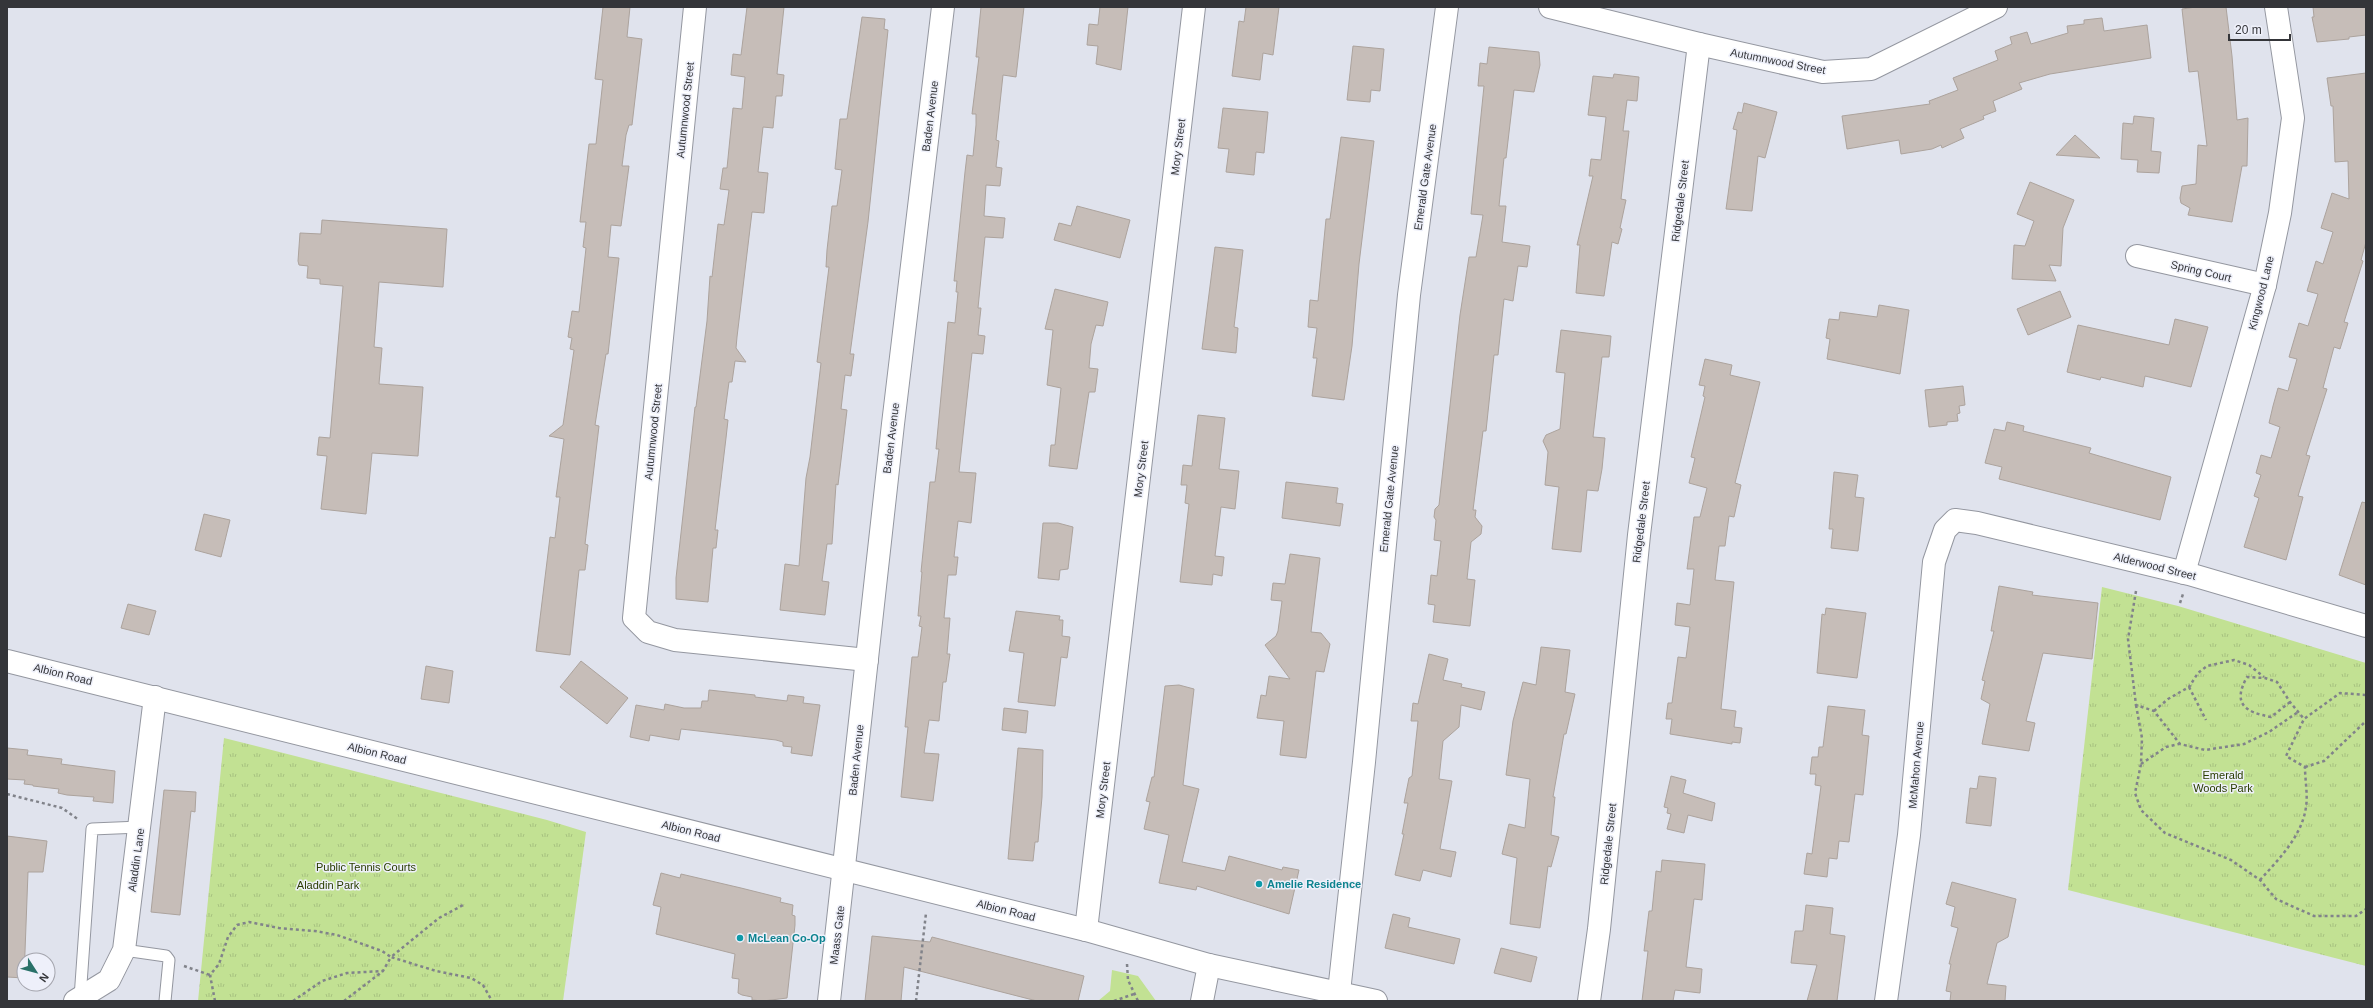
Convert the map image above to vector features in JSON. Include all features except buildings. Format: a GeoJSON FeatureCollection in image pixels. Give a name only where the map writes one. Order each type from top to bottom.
{"type":"FeatureCollection","features":[{"type":"Feature","properties":{"kind":"street","name":"Autumnwood Street"},"geometry":{"type":"LineString","coordinates":[[695,7],[634,618],[648,632],[675,640],[866,660]]}},
{"type":"Feature","properties":{"kind":"street","name":"Baden Avenue"},"geometry":{"type":"LineString","coordinates":[[845,869],[866,660],[943,7]]}},
{"type":"Feature","properties":{"kind":"street","name":"Mory Street"},"geometry":{"type":"LineString","coordinates":[[1086,930],[1194,7]]}},
{"type":"Feature","properties":{"kind":"street","name":"Emerald Gate Avenue"},"geometry":{"type":"LineString","coordinates":[[1338,992],[1364,754],[1409,295],[1447,7]]}},
{"type":"Feature","properties":{"kind":"street","name":"Autumnwood Street"},"geometry":{"type":"LineString","coordinates":[[1550,7],[1699,44],[1823,72],[1871,69],[1996,7]]}},
{"type":"Feature","properties":{"kind":"street","name":"Kingwood Lane"},"geometry":{"type":"LineString","coordinates":[[2184,573],[2265,285],[2280,213],[2293,118],[2276,7]]}},
{"type":"Feature","properties":{"kind":"street","name":"Ridgedale Street"},"geometry":{"type":"LineString","coordinates":[[1589,1001],[1600,921],[1639,535],[1699,44]]}},
{"type":"Feature","properties":{"kind":"street","name":"Spring Court"},"geometry":{"type":"LineString","coordinates":[[2136,256],[2265,285]]}},
{"type":"Feature","properties":{"kind":"street","name":"Alderwood Street"},"geometry":{"type":"LineString","coordinates":[[1945,530],[1955,520],[1977,522],[2184,573],[2366,626]]}},
{"type":"Feature","properties":{"kind":"street","name":"McMahon Avenue"},"geometry":{"type":"LineString","coordinates":[[1886,1001],[1909,835],[1934,562],[1945,530]]}},
{"type":"Feature","properties":{"kind":"street","name":"Albion Road"},"geometry":{"type":"LineString","coordinates":[[7,661],[845,869],[1086,930],[1209,965],[1376,1001]]}},
{"type":"Feature","properties":{"kind":"street","name":"Aladdin Lane"},"geometry":{"type":"LineString","coordinates":[[77,999],[109,980],[124,950],[155,697]]}},
{"type":"Feature","properties":{"kind":"street","name":"Maass Gate"},"geometry":{"type":"LineString","coordinates":[[829,1001],[845,869]]}},
{"type":"Feature","properties":{"kind":"street"},"geometry":{"type":"LineString","coordinates":[[1202,1001],[1209,965]]}},
{"type":"Feature","properties":{"kind":"lane"},"geometry":{"type":"LineString","coordinates":[[77,999],[92,829],[140,827]]}},
{"type":"Feature","properties":{"kind":"lane"},"geometry":{"type":"LineString","coordinates":[[124,950],[166,956],[168,960],[165,1001]]}},
{"type":"Feature","properties":{"kind":"path"},"geometry":{"type":"LineString","coordinates":[[2136,591],[2128,639],[2136,706],[2142,738],[2142,764],[2135,793],[2141,810],[2165,833],[2231,860],[2260,880],[2276,899],[2314,916],[2356,916],[2366,909]]}},
{"type":"Feature","properties":{"kind":"path"},"geometry":{"type":"LineString","coordinates":[[2154,711],[2168,699],[2189,687],[2198,673],[2207,666],[2234,660],[2249,665],[2265,678]]}},
{"type":"Feature","properties":{"kind":"path"},"geometry":{"type":"LineString","coordinates":[[2290,702],[2271,717],[2245,708],[2239,698],[2240,690],[2247,677],[2265,678],[2278,682],[2290,702],[2304,719]]}},
{"type":"Feature","properties":{"kind":"path"},"geometry":{"type":"LineString","coordinates":[[2189,687],[2206,720]]}},
{"type":"Feature","properties":{"kind":"path"},"geometry":{"type":"LineString","coordinates":[[2366,698],[2365,695],[2340,693],[2304,719],[2286,756],[2305,767],[2324,761],[2366,722]]}},
{"type":"Feature","properties":{"kind":"path"},"geometry":{"type":"LineString","coordinates":[[2136,706],[2154,711],[2180,744]]}},
{"type":"Feature","properties":{"kind":"path"},"geometry":{"type":"LineString","coordinates":[[2142,764],[2166,747],[2180,744],[2204,750],[2244,744],[2269,732],[2298,712]]}},
{"type":"Feature","properties":{"kind":"path"},"geometry":{"type":"LineString","coordinates":[[2260,880],[2280,858],[2299,832],[2306,807],[2305,767]]}},
{"type":"Feature","properties":{"kind":"path"},"geometry":{"type":"LineString","coordinates":[[7,794],[62,808],[92,829]]}},
{"type":"Feature","properties":{"kind":"path"},"geometry":{"type":"LineString","coordinates":[[344,1001],[383,971],[391,957],[439,918],[465,904]]}},
{"type":"Feature","properties":{"kind":"path"},"geometry":{"type":"LineString","coordinates":[[916,1001],[926,913]]}},
{"type":"Feature","properties":{"kind":"path"},"geometry":{"type":"LineString","coordinates":[[210,975],[219,964],[228,937],[237,926],[249,922],[279,928],[315,931],[337,935],[382,951],[391,957],[436,971],[471,978],[483,985],[492,1001]]}},
{"type":"Feature","properties":{"kind":"path"},"geometry":{"type":"LineString","coordinates":[[168,960],[210,975]]}},
{"type":"Feature","properties":{"kind":"path"},"geometry":{"type":"LineString","coordinates":[[1126,961],[1128,980],[1138,1001]]}},
{"type":"Feature","properties":{"kind":"path"},"geometry":{"type":"LineString","coordinates":[[293,1001],[322,981],[334,977],[347,973],[383,971]]}},
{"type":"Feature","properties":{"kind":"path"},"geometry":{"type":"LineString","coordinates":[[210,975],[215,1001]]}},
{"type":"Feature","properties":{"kind":"path"},"geometry":{"type":"LineString","coordinates":[[1114,1001],[1134,994]]}},
{"type":"Feature","properties":{"kind":"green space","name":"Emerald Woods Park"},"geometry":{"type":"Polygon","coordinates":[[[2102,587],[2178,606],[2366,663],[2366,966],[2068,890],[2102,587]]]}},
{"type":"Feature","properties":{"kind":"green space","name":"Aladdin Park"},"geometry":{"type":"Polygon","coordinates":[[[224,738],[547,820],[586,832],[563,1001],[198,1001],[224,738]]]}},
{"type":"Feature","properties":{"kind":"green space"},"geometry":{"type":"Polygon","coordinates":[[[1112,970],[1138,976],[1156,1001],[1098,1001],[1110,991],[1112,970]]]}},
{"type":"Feature","properties":{"kind":"place","name":"Amelie Residence"},"geometry":{"type":"Point","coordinates":[1259,884]}},
{"type":"Feature","properties":{"kind":"place","name":"McLean Co-Op"},"geometry":{"type":"Point","coordinates":[740,938]}},
{"type":"Feature","properties":{"kind":"park label","name":"Public Tennis Courts"},"geometry":{"type":"Point","coordinates":[366,867]}}]}
